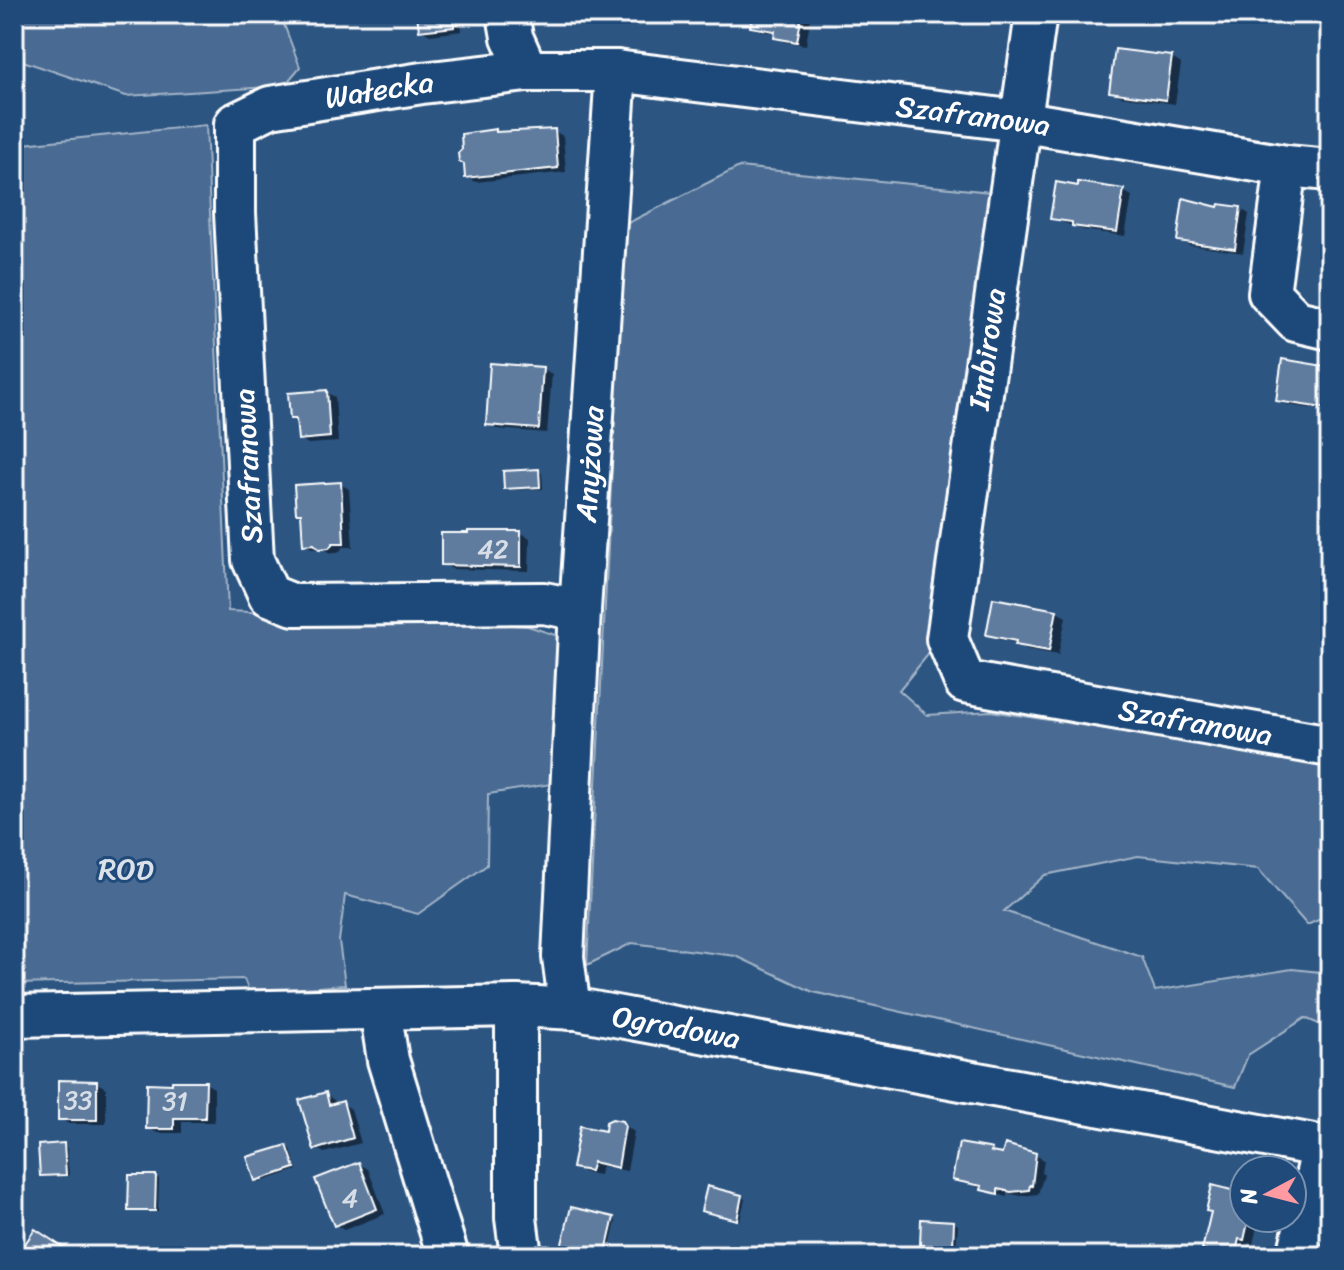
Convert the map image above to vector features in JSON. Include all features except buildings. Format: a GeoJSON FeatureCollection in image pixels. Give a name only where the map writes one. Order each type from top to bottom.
{"type":"FeatureCollection","features":[{"type":"Feature","properties":{"kind":"street"},"geometry":{"type":"LineString","coordinates":[[508,14],[512,37],[527,71],[616,71]]}},
{"type":"Feature","properties":{"kind":"street","name":"Imbirowa"},"geometry":{"type":"LineString","coordinates":[[965,682],[947,639],[1036,14]]}},
{"type":"Feature","properties":{"kind":"street","name":"Wałecka"},"geometry":{"type":"LineString","coordinates":[[235,124],[270,107],[422,83],[527,71]]}},
{"type":"Feature","properties":{"kind":"street","name":"Szafranowa"},"geometry":{"type":"LineString","coordinates":[[616,71],[1019,121],[1286,166],[1330,170]]}},
{"type":"Feature","properties":{"kind":"street","name":"Anyżowa"},"geometry":{"type":"LineString","coordinates":[[570,1009],[563,957],[580,610],[616,71]]}},
{"type":"Feature","properties":{"kind":"street","name":"Szafranowa"},"geometry":{"type":"LineString","coordinates":[[235,124],[235,213],[253,560],[269,595],[294,605],[544,603],[580,610]]}},
{"type":"Feature","properties":{"kind":"street"},"geometry":{"type":"LineString","coordinates":[[1286,166],[1269,293],[1296,321],[1330,329]]}},
{"type":"Feature","properties":{"kind":"street","name":"Szafranowa"},"geometry":{"type":"LineString","coordinates":[[965,682],[1330,746]]}},
{"type":"Feature","properties":{"kind":"street"},"geometry":{"type":"LineString","coordinates":[[516,1006],[516,1218],[521,1256]]}},
{"type":"Feature","properties":{"kind":"street","name":"Ogrodowa"},"geometry":{"type":"LineString","coordinates":[[14,1016],[516,1006],[570,1009],[1327,1147]]}},
{"type":"Feature","properties":{"kind":"street"},"geometry":{"type":"LineString","coordinates":[[380,1009],[388,1060],[448,1256]]}},
{"type":"Feature","properties":{"kind":"street"},"geometry":{"type":"LineString","coordinates":[[1298,1256],[1327,1147]]}},
{"type":"Feature","properties":{"kind":"green space"},"geometry":{"type":"Polygon","coordinates":[[[14,14],[280,14],[300,67],[284,86],[126,96],[14,58],[14,14]]]}},
{"type":"Feature","properties":{"kind":"green space","name":"ROD"},"geometry":{"type":"Polygon","coordinates":[[[206,125],[228,611],[528,626],[564,638],[558,783],[488,794],[487,865],[418,914],[345,895],[339,941],[345,985],[249,992],[244,979],[14,984],[14,145],[206,125]]]}},
{"type":"Feature","properties":{"kind":"green space"},"geometry":{"type":"Polygon","coordinates":[[[739,167],[991,192],[931,651],[899,690],[927,715],[991,711],[1330,764],[1330,915],[1307,925],[1258,869],[1138,856],[1045,875],[1004,911],[1142,957],[1155,991],[1292,969],[1330,973],[1330,1029],[1305,1018],[1248,1055],[1235,1087],[813,992],[736,956],[632,943],[587,965],[624,225],[739,167]]]}}]}
